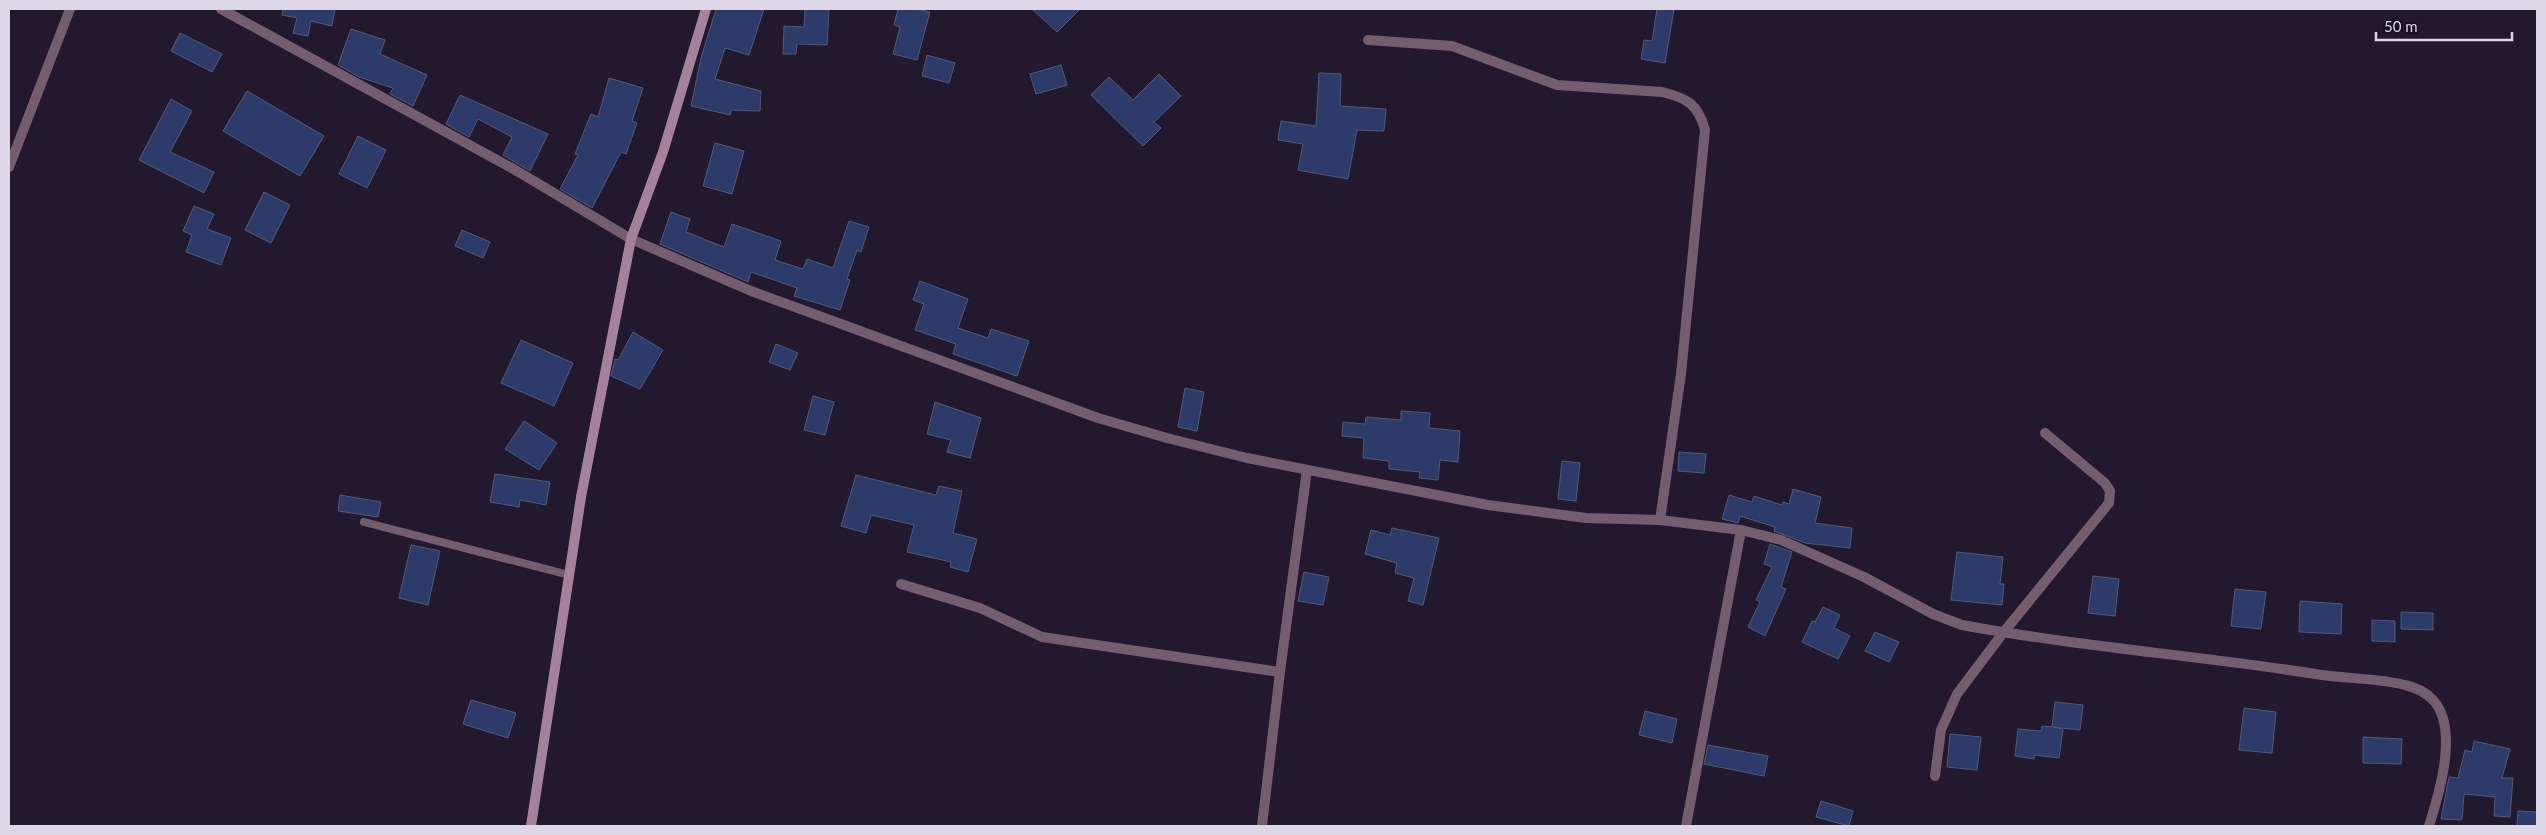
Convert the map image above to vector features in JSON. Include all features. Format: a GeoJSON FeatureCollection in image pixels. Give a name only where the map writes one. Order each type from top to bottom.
{"type":"FeatureCollection","features":[{"type":"Feature","properties":{"kind":"main road"},"geometry":{"type":"LineString","coordinates":[[531,826],[581,497],[631,238],[663,152],[706,9]]}},
{"type":"Feature","properties":{"kind":"street"},"geometry":{"type":"LineString","coordinates":[[9,167],[70,9]]}},
{"type":"Feature","properties":{"kind":"street"},"geometry":{"type":"LineString","coordinates":[[221,9],[517,171],[631,238],[751,290],[1098,418],[1185,443],[1308,470],[1488,505],[1586,518],[1660,520],[1741,530],[1781,540],[1864,577],[1933,614],[1962,625],[2326,676],[2378,679],[2421,691],[2432,699],[2438,709],[2443,720],[2446,746],[2439,792],[2429,826]]}},
{"type":"Feature","properties":{"kind":"street"},"geometry":{"type":"LineString","coordinates":[[1368,40],[1452,46],[1557,85],[1662,92],[1679,96],[1691,103],[1701,115],[1705,130],[1682,374],[1660,520]]}},
{"type":"Feature","properties":{"kind":"street"},"geometry":{"type":"LineString","coordinates":[[1935,776],[1938,741],[1951,704],[2003,632],[2104,510],[2110,499],[2110,491],[2105,483],[2045,433]]}},
{"type":"Feature","properties":{"kind":"street"},"geometry":{"type":"LineString","coordinates":[[1262,826],[1280,672],[1308,470]]}},
{"type":"Feature","properties":{"kind":"street"},"geometry":{"type":"LineString","coordinates":[[1686,826],[1741,530]]}},
{"type":"Feature","properties":{"kind":"street"},"geometry":{"type":"LineString","coordinates":[[900,584],[980,608],[1042,637],[1280,672]]}},
{"type":"Feature","properties":{"kind":"lane"},"geometry":{"type":"LineString","coordinates":[[364,522],[569,575]]}},
{"type":"Feature","properties":{"kind":"building"},"geometry":{"type":"Polygon","coordinates":[[[283,9],[335,9],[332,26],[311,21],[308,36],[293,33],[297,18],[282,15],[283,9]]]}},
{"type":"Feature","properties":{"kind":"building"},"geometry":{"type":"Polygon","coordinates":[[[716,9],[764,9],[749,55],[725,48],[715,79],[761,91],[760,111],[731,110],[730,115],[691,106],[701,58],[716,9]]]}},
{"type":"Feature","properties":{"kind":"building"},"geometry":{"type":"Polygon","coordinates":[[[805,9],[829,9],[827,45],[797,44],[796,54],[783,54],[784,26],[804,27],[805,9]]]}},
{"type":"Feature","properties":{"kind":"building"},"geometry":{"type":"Polygon","coordinates":[[[898,9],[917,9],[930,12],[917,60],[893,54],[900,27],[894,25],[898,9]]]}},
{"type":"Feature","properties":{"kind":"building"},"geometry":{"type":"Polygon","coordinates":[[[1032,9],[1080,9],[1057,32],[1032,9]]]}},
{"type":"Feature","properties":{"kind":"building"},"geometry":{"type":"Polygon","coordinates":[[[1657,9],[1674,9],[1665,63],[1641,59],[1644,40],[1652,41],[1657,9]]]}},
{"type":"Feature","properties":{"kind":"building"},"geometry":{"type":"Polygon","coordinates":[[[351,29],[385,40],[380,54],[427,75],[413,106],[390,94],[393,88],[359,77],[338,65],[351,29]]]}},
{"type":"Feature","properties":{"kind":"building"},"geometry":{"type":"Polygon","coordinates":[[[180,33],[222,54],[212,72],[171,51],[180,33]]]}},
{"type":"Feature","properties":{"kind":"building"},"geometry":{"type":"Polygon","coordinates":[[[927,55],[955,63],[949,83],[922,76],[927,55]]]}},
{"type":"Feature","properties":{"kind":"building"},"geometry":{"type":"Polygon","coordinates":[[[1061,65],[1067,85],[1036,94],[1030,74],[1061,65]]]}},
{"type":"Feature","properties":{"kind":"building"},"geometry":{"type":"Polygon","coordinates":[[[1319,73],[1341,74],[1340,106],[1386,109],[1384,131],[1357,130],[1348,179],[1298,170],[1303,144],[1278,140],[1281,121],[1316,126],[1319,73]]]}},
{"type":"Feature","properties":{"kind":"building"},"geometry":{"type":"Polygon","coordinates":[[[1159,74],[1181,96],[1154,122],[1161,128],[1143,146],[1091,95],[1109,77],[1133,100],[1159,74]]]}},
{"type":"Feature","properties":{"kind":"building"},"geometry":{"type":"Polygon","coordinates":[[[609,78],[643,88],[632,121],[637,123],[626,154],[621,152],[592,208],[560,189],[578,155],[575,154],[591,114],[598,117],[609,78]]]}},
{"type":"Feature","properties":{"kind":"building"},"geometry":{"type":"Polygon","coordinates":[[[247,91],[324,136],[300,176],[223,131],[247,91]]]}},
{"type":"Feature","properties":{"kind":"building"},"geometry":{"type":"Polygon","coordinates":[[[460,95],[548,134],[530,171],[503,155],[512,137],[478,119],[469,137],[446,124],[460,95]]]}},
{"type":"Feature","properties":{"kind":"building"},"geometry":{"type":"Polygon","coordinates":[[[171,99],[192,111],[170,152],[214,172],[204,193],[139,160],[171,99]]]}},
{"type":"Feature","properties":{"kind":"building"},"geometry":{"type":"Polygon","coordinates":[[[358,136],[386,150],[367,188],[339,174],[358,136]]]}},
{"type":"Feature","properties":{"kind":"building"},"geometry":{"type":"Polygon","coordinates":[[[715,143],[744,151],[732,194],[703,186],[715,143]]]}},
{"type":"Feature","properties":{"kind":"building"},"geometry":{"type":"Polygon","coordinates":[[[264,192],[290,205],[271,243],[245,230],[264,192]]]}},
{"type":"Feature","properties":{"kind":"building"},"geometry":{"type":"Polygon","coordinates":[[[194,206],[214,214],[207,229],[231,238],[221,265],[186,252],[192,235],[183,231],[194,206]]]}},
{"type":"Feature","properties":{"kind":"building"},"geometry":{"type":"Polygon","coordinates":[[[671,212],[690,219],[686,232],[724,247],[732,224],[781,241],[775,260],[803,269],[807,259],[833,268],[849,221],[869,227],[861,252],[857,250],[847,279],[850,280],[840,310],[794,296],[797,288],[751,272],[748,282],[660,244],[671,212]]]}},
{"type":"Feature","properties":{"kind":"building"},"geometry":{"type":"Polygon","coordinates":[[[462,230],[490,242],[483,258],[455,246],[462,230]]]}},
{"type":"Feature","properties":{"kind":"building"},"geometry":{"type":"Polygon","coordinates":[[[920,281],[968,299],[958,328],[988,338],[991,329],[1029,341],[1017,376],[953,354],[956,344],[915,330],[924,304],[913,300],[920,281]]]}},
{"type":"Feature","properties":{"kind":"building"},"geometry":{"type":"Polygon","coordinates":[[[633,332],[663,350],[640,389],[611,376],[615,359],[618,360],[633,332]]]}},
{"type":"Feature","properties":{"kind":"building"},"geometry":{"type":"Polygon","coordinates":[[[521,340],[573,363],[554,406],[501,383],[521,340]]]}},
{"type":"Feature","properties":{"kind":"building"},"geometry":{"type":"Polygon","coordinates":[[[776,344],[798,353],[790,370],[769,362],[776,344]]]}},
{"type":"Feature","properties":{"kind":"building"},"geometry":{"type":"Polygon","coordinates":[[[1185,388],[1204,392],[1197,431],[1178,427],[1185,388]]]}},
{"type":"Feature","properties":{"kind":"building"},"geometry":{"type":"Polygon","coordinates":[[[813,396],[834,402],[825,435],[804,430],[813,396]]]}},
{"type":"Feature","properties":{"kind":"building"},"geometry":{"type":"Polygon","coordinates":[[[935,402],[981,418],[970,458],[947,452],[951,440],[927,434],[935,402]]]}},
{"type":"Feature","properties":{"kind":"building"},"geometry":{"type":"Polygon","coordinates":[[[1401,411],[1430,413],[1429,428],[1460,431],[1458,462],[1440,460],[1438,480],[1419,478],[1420,472],[1389,469],[1389,461],[1363,458],[1364,438],[1342,436],[1343,422],[1365,424],[1366,417],[1401,420],[1401,411]]]}},
{"type":"Feature","properties":{"kind":"building"},"geometry":{"type":"Polygon","coordinates":[[[524,421],[557,443],[539,470],[505,449],[524,421]]]}},
{"type":"Feature","properties":{"kind":"building"},"geometry":{"type":"Polygon","coordinates":[[[1679,452],[1706,454],[1704,473],[1678,471],[1679,452]]]}},
{"type":"Feature","properties":{"kind":"building"},"geometry":{"type":"Polygon","coordinates":[[[1562,461],[1580,463],[1576,501],[1558,499],[1562,461]]]}},
{"type":"Feature","properties":{"kind":"building"},"geometry":{"type":"Polygon","coordinates":[[[495,474],[550,482],[546,505],[520,500],[519,507],[490,502],[495,474]]]}},
{"type":"Feature","properties":{"kind":"building"},"geometry":{"type":"Polygon","coordinates":[[[856,475],[936,495],[939,486],[962,491],[953,533],[977,539],[968,572],[950,567],[951,562],[907,552],[914,525],[871,515],[866,533],[841,526],[856,475]]]}},
{"type":"Feature","properties":{"kind":"building"},"geometry":{"type":"Polygon","coordinates":[[[1793,489],[1821,497],[1815,523],[1852,528],[1850,548],[1805,543],[1774,531],[1775,527],[1740,516],[1738,523],[1722,519],[1729,495],[1752,502],[1754,496],[1782,505],[1783,502],[1789,504],[1793,489]]]}},
{"type":"Feature","properties":{"kind":"building"},"geometry":{"type":"Polygon","coordinates":[[[340,495],[381,502],[378,517],[338,511],[340,495]]]}},
{"type":"Feature","properties":{"kind":"building"},"geometry":{"type":"Polygon","coordinates":[[[1392,528],[1439,538],[1423,605],[1408,601],[1414,578],[1395,573],[1397,563],[1365,554],[1371,530],[1390,535],[1392,528]]]}},
{"type":"Feature","properties":{"kind":"building"},"geometry":{"type":"Polygon","coordinates":[[[1770,544],[1792,552],[1781,587],[1786,589],[1765,636],[1748,627],[1760,602],[1756,600],[1772,567],[1764,564],[1770,544]]]}},
{"type":"Feature","properties":{"kind":"building"},"geometry":{"type":"Polygon","coordinates":[[[411,545],[440,551],[428,605],[399,598],[411,545]]]}},
{"type":"Feature","properties":{"kind":"building"},"geometry":{"type":"Polygon","coordinates":[[[1957,552],[2003,557],[2000,584],[2004,584],[2002,605],[1951,600],[1957,552]]]}},
{"type":"Feature","properties":{"kind":"building"},"geometry":{"type":"Polygon","coordinates":[[[1304,572],[1329,577],[1323,605],[1298,601],[1304,572]]]}},
{"type":"Feature","properties":{"kind":"building"},"geometry":{"type":"Polygon","coordinates":[[[2093,576],[2119,579],[2115,616],[2088,613],[2093,576]]]}},
{"type":"Feature","properties":{"kind":"building"},"geometry":{"type":"Polygon","coordinates":[[[2235,589],[2266,592],[2261,629],[2231,626],[2235,589]]]}},
{"type":"Feature","properties":{"kind":"building"},"geometry":{"type":"Polygon","coordinates":[[[2300,601],[2342,604],[2341,634],[2299,632],[2300,601]]]}},
{"type":"Feature","properties":{"kind":"building"},"geometry":{"type":"Polygon","coordinates":[[[1823,607],[1840,615],[1834,628],[1850,636],[1838,659],[1802,642],[1812,621],[1815,622],[1823,607]]]}},
{"type":"Feature","properties":{"kind":"building"},"geometry":{"type":"Polygon","coordinates":[[[2401,612],[2433,613],[2433,630],[2401,629],[2401,612]]]}},
{"type":"Feature","properties":{"kind":"building"},"geometry":{"type":"Polygon","coordinates":[[[2372,620],[2395,621],[2395,642],[2372,641],[2372,620]]]}},
{"type":"Feature","properties":{"kind":"building"},"geometry":{"type":"Polygon","coordinates":[[[1875,632],[1899,642],[1889,662],[1865,651],[1875,632]]]}},
{"type":"Feature","properties":{"kind":"building"},"geometry":{"type":"Polygon","coordinates":[[[471,700],[516,713],[508,738],[463,724],[471,700]]]}},
{"type":"Feature","properties":{"kind":"building"},"geometry":{"type":"Polygon","coordinates":[[[2055,702],[2083,705],[2080,730],[2053,727],[2063,729],[2059,758],[2034,755],[2034,759],[2015,756],[2018,729],[2041,731],[2042,726],[2052,727],[2055,702]]]}},
{"type":"Feature","properties":{"kind":"building"},"geometry":{"type":"Polygon","coordinates":[[[2244,708],[2276,712],[2272,753],[2239,750],[2244,708]]]}},
{"type":"Feature","properties":{"kind":"building"},"geometry":{"type":"Polygon","coordinates":[[[1645,711],[1677,719],[1672,743],[1639,735],[1645,711]]]}},
{"type":"Feature","properties":{"kind":"building"},"geometry":{"type":"Polygon","coordinates":[[[1950,734],[1981,737],[1977,770],[1947,767],[1950,734]]]}},
{"type":"Feature","properties":{"kind":"building"},"geometry":{"type":"Polygon","coordinates":[[[2363,737],[2402,739],[2401,764],[2363,763],[2363,737]]]}},
{"type":"Feature","properties":{"kind":"building"},"geometry":{"type":"Polygon","coordinates":[[[2474,741],[2510,749],[2502,778],[2513,778],[2510,817],[2494,816],[2495,797],[2464,794],[2462,820],[2441,819],[2449,777],[2458,778],[2465,750],[2472,752],[2474,741]]]}},
{"type":"Feature","properties":{"kind":"building"},"geometry":{"type":"Polygon","coordinates":[[[1708,745],[1768,756],[1764,776],[1704,764],[1708,745]]]}},
{"type":"Feature","properties":{"kind":"building"},"geometry":{"type":"Polygon","coordinates":[[[1821,801],[1853,811],[1849,826],[1816,817],[1821,801]]]}},
{"type":"Feature","properties":{"kind":"building"},"geometry":{"type":"Polygon","coordinates":[[[2518,811],[2537,812],[2537,826],[2517,826],[2518,811]]]}}]}
